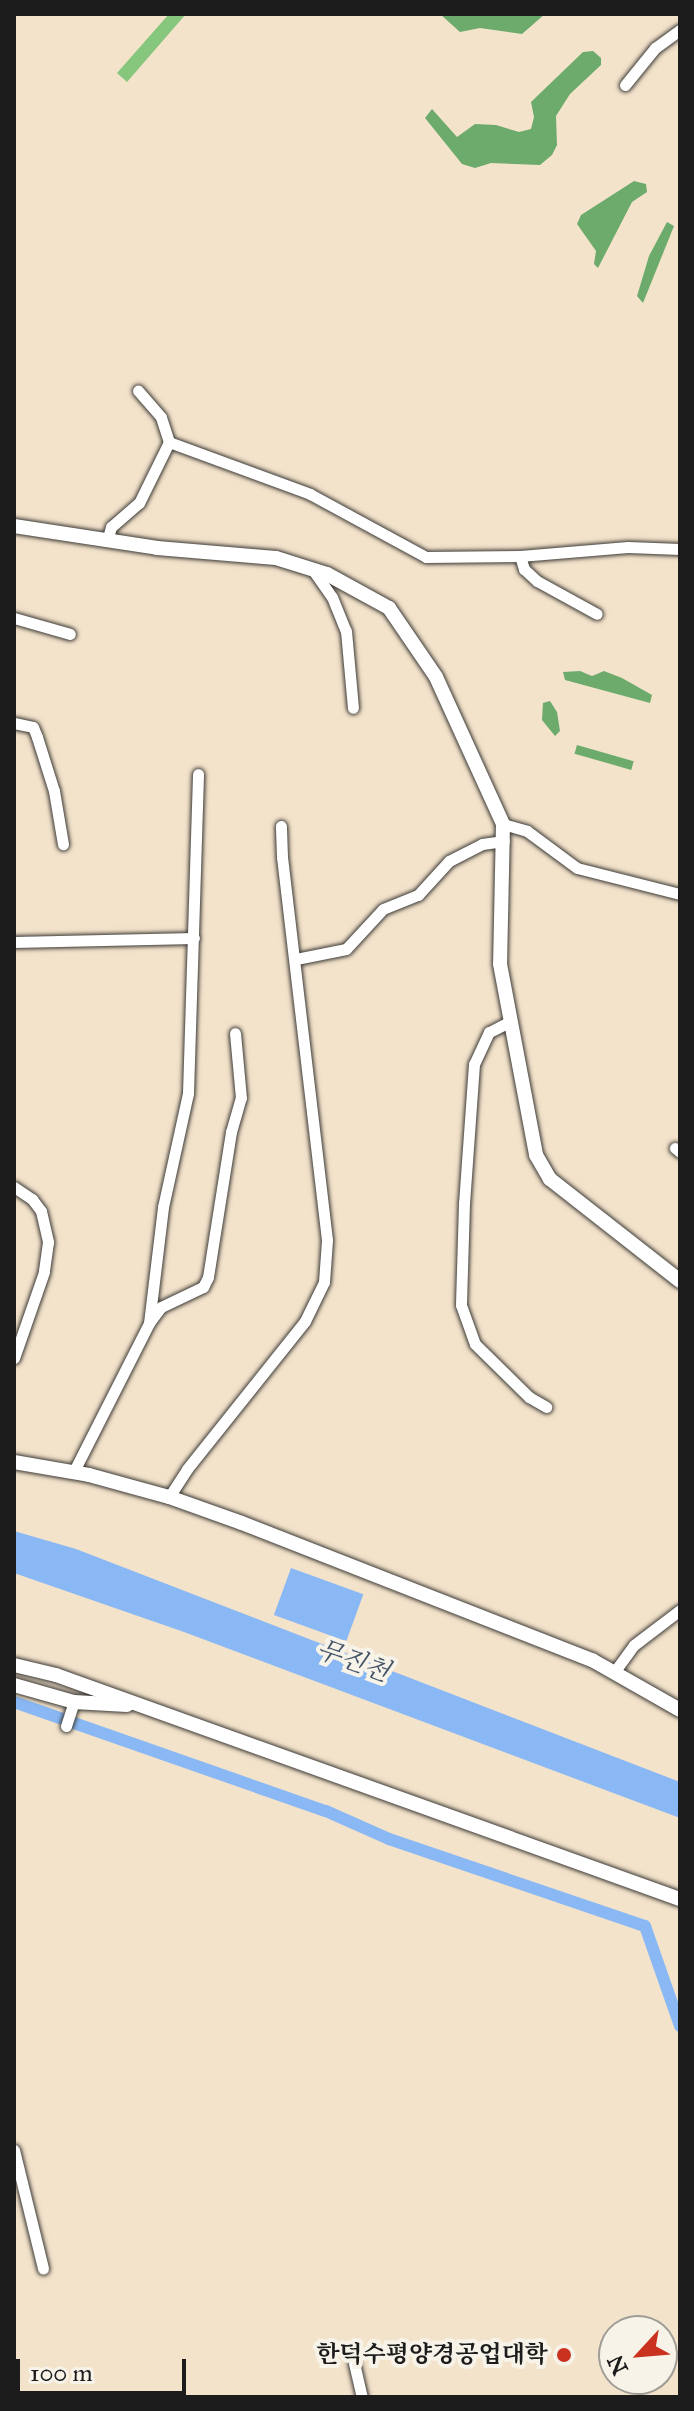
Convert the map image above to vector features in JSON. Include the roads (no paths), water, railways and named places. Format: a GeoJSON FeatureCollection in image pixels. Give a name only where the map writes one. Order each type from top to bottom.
{"type":"FeatureCollection","features":[{"type":"Feature","properties":{"kind":"street"},"geometry":{"type":"LineString","coordinates":[[625,85],[655,48],[680,30]]}},
{"type":"Feature","properties":{"kind":"street"},"geometry":{"type":"LineString","coordinates":[[107,541],[111,527],[139,503],[169,442],[161,417],[138,391]]}},
{"type":"Feature","properties":{"kind":"street"},"geometry":{"type":"LineString","coordinates":[[169,442],[310,494],[426,557],[520,556],[628,547],[680,549]]}},
{"type":"Feature","properties":{"kind":"street"},"geometry":{"type":"LineString","coordinates":[[14,526],[107,541],[276,558],[361,590],[389,608],[436,677],[503,824],[500,964],[536,1155],[550,1179],[680,1281]]}},
{"type":"Feature","properties":{"kind":"street"},"geometry":{"type":"LineString","coordinates":[[520,556],[524,569],[537,581],[597,614]]}},
{"type":"Feature","properties":{"kind":"street"},"geometry":{"type":"LineString","coordinates":[[313,570],[332,597],[346,631],[353,708]]}},
{"type":"Feature","properties":{"kind":"street"},"geometry":{"type":"LineString","coordinates":[[14,618],[70,634]]}},
{"type":"Feature","properties":{"kind":"street"},"geometry":{"type":"LineString","coordinates":[[14,723],[33,727],[54,791],[63,844]]}},
{"type":"Feature","properties":{"kind":"street"},"geometry":{"type":"LineString","coordinates":[[149,1323],[163,1207],[188,1093],[198,774]]}},
{"type":"Feature","properties":{"kind":"street"},"geometry":{"type":"LineString","coordinates":[[503,824],[527,831],[577,868],[680,894]]}},
{"type":"Feature","properties":{"kind":"street"},"geometry":{"type":"LineString","coordinates":[[169,1497],[187,1469],[305,1321],[319,1300],[324,1282],[327,1240],[282,857],[281,826]]}},
{"type":"Feature","properties":{"kind":"street"},"geometry":{"type":"LineString","coordinates":[[296,959],[346,949],[383,909],[418,895],[449,861],[482,844],[504,841]]}},
{"type":"Feature","properties":{"kind":"street"},"geometry":{"type":"LineString","coordinates":[[14,942],[194,938]]}},
{"type":"Feature","properties":{"kind":"street"},"geometry":{"type":"LineString","coordinates":[[511,1021],[489,1032],[474,1064],[463,1217],[461,1305],[475,1344],[529,1397],[546,1407]]}},
{"type":"Feature","properties":{"kind":"street"},"geometry":{"type":"LineString","coordinates":[[74,1471],[149,1323],[161,1307],[203,1287],[208,1277],[231,1132],[241,1098],[235,1033]]}},
{"type":"Feature","properties":{"kind":"street"},"geometry":{"type":"LineString","coordinates":[[14,1187],[32,1199],[41,1211],[48,1242],[44,1272],[14,1358]]}},
{"type":"Feature","properties":{"kind":"street"},"geometry":{"type":"LineString","coordinates":[[14,1462],[74,1471],[169,1497],[497,1621],[615,1671],[680,1710]]}},
{"type":"Feature","properties":{"kind":"street"},"geometry":{"type":"LineString","coordinates":[[615,1671],[634,1645],[680,1610]]}},
{"type":"Feature","properties":{"kind":"street"},"geometry":{"type":"LineString","coordinates":[[14,1665],[56,1675],[680,1899]]}},
{"type":"Feature","properties":{"kind":"street"},"geometry":{"type":"LineString","coordinates":[[14,1685],[72,1706],[142,1706]]}},
{"type":"Feature","properties":{"kind":"street"},"geometry":{"type":"LineString","coordinates":[[66,1726],[72,1706]]}},
{"type":"Feature","properties":{"kind":"street"},"geometry":{"type":"LineString","coordinates":[[14,2150],[43,2268]]}},
{"type":"Feature","properties":{"kind":"street"},"geometry":{"type":"LineString","coordinates":[[354,2363],[362,2397]]}},
{"type":"Feature","properties":{"kind":"water","name":"무진천"},"geometry":{"type":"Polygon","coordinates":[[[14,1531],[76,1549],[680,1782],[680,1818],[184,1632],[14,1573],[14,1531]]]}},
{"type":"Feature","properties":{"kind":"water"},"geometry":{"type":"Polygon","coordinates":[[[291,1568],[363,1594],[346,1641],[274,1615],[291,1568]]]}},
{"type":"Feature","properties":{"kind":"waterway"},"geometry":{"type":"LineString","coordinates":[[14,1702],[326,1811],[389,1839],[645,1926],[680,2026]]}},
{"type":"Feature","properties":{"kind":"place","name":"한덕수평양경공업대학"},"geometry":{"type":"Point","coordinates":[564,2355]}}]}
